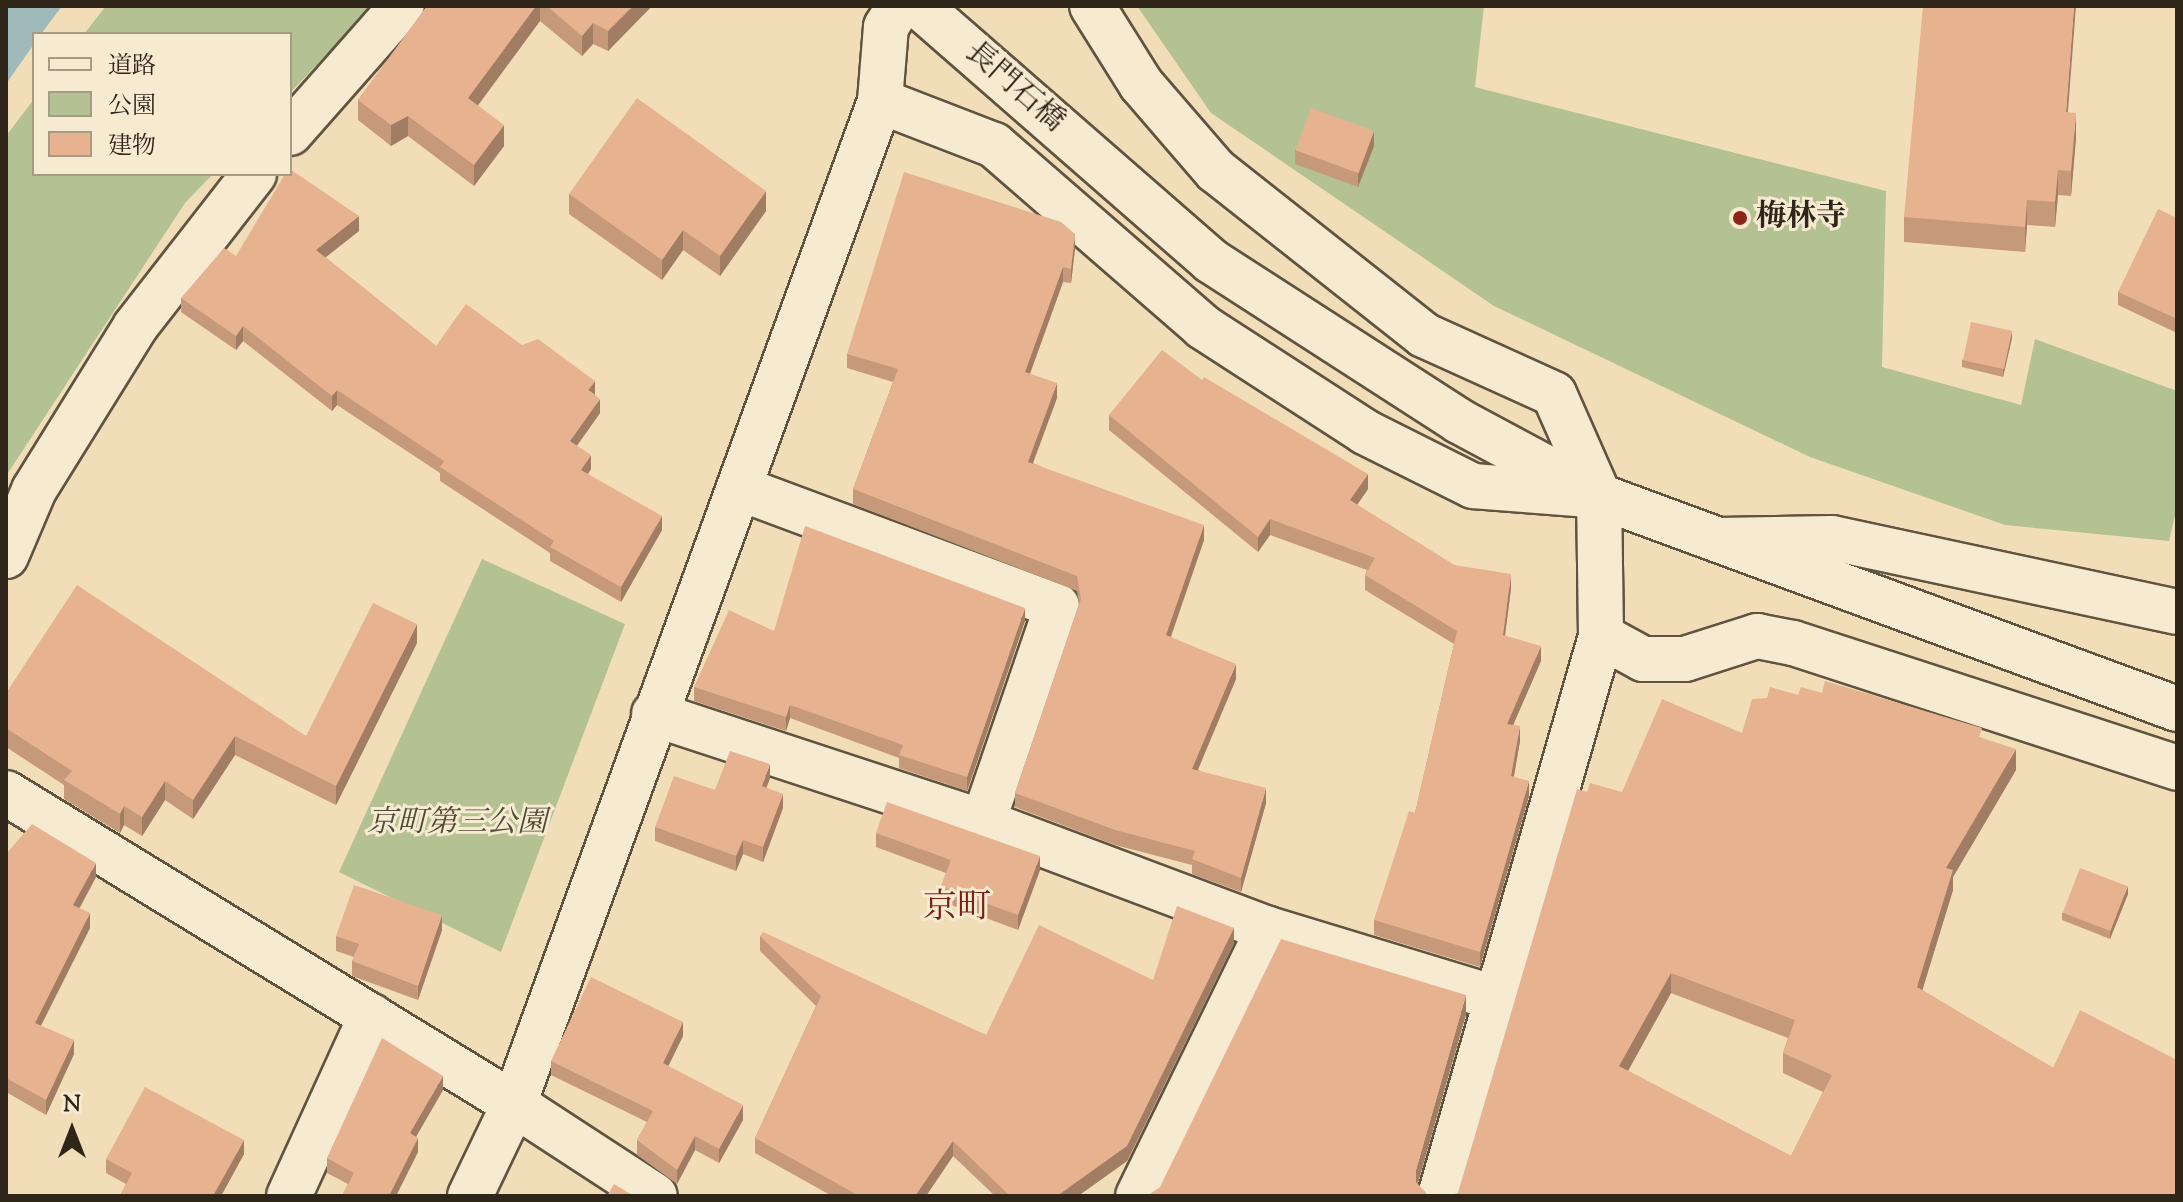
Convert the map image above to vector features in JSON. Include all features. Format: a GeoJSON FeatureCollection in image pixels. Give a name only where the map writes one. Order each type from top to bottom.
{"type":"FeatureCollection","features":[{"type":"Feature","properties":{"kind":"street"},"geometry":{"type":"LineString","coordinates":[[292,131],[402,6]]}},
{"type":"Feature","properties":{"kind":"street"},"geometry":{"type":"LineString","coordinates":[[470,1196],[514,1104],[880,101],[886,27],[899,6]]}},
{"type":"Feature","properties":{"kind":"street","name":"長門石橋"},"geometry":{"type":"LineString","coordinates":[[919,6],[1211,261],[1459,421],[1599,496]]}},
{"type":"Feature","properties":{"kind":"street"},"geometry":{"type":"LineString","coordinates":[[1092,6],[1141,84],[1216,171],[1424,335],[1554,394],[1599,496],[1601,636],[1440,1196]]}},
{"type":"Feature","properties":{"kind":"street"},"geometry":{"type":"LineString","coordinates":[[880,101],[994,145],[1203,327],[1365,432],[1473,486],[1599,496],[1712,541],[2177,709]]}},
{"type":"Feature","properties":{"kind":"street"},"geometry":{"type":"LineString","coordinates":[[6,556],[34,490],[135,327],[252,176]]}},
{"type":"Feature","properties":{"kind":"street"},"geometry":{"type":"LineString","coordinates":[[739,488],[1057,606],[983,822]]}},
{"type":"Feature","properties":{"kind":"street"},"geometry":{"type":"LineString","coordinates":[[1712,541],[1832,538],[2177,612]]}},
{"type":"Feature","properties":{"kind":"street"},"geometry":{"type":"LineString","coordinates":[[1601,636],[1643,659],[1685,659],[1757,636],[1793,643],[2177,768]]}},
{"type":"Feature","properties":{"kind":"street"},"geometry":{"type":"LineString","coordinates":[[654,714],[983,822],[1268,929],[1495,998]]}},
{"type":"Feature","properties":{"kind":"street"},"geometry":{"type":"LineString","coordinates":[[6,793],[514,1104],[655,1196]]}},
{"type":"Feature","properties":{"kind":"street"},"geometry":{"type":"LineString","coordinates":[[1138,1196],[1268,929]]}},
{"type":"Feature","properties":{"kind":"street"},"geometry":{"type":"LineString","coordinates":[[289,1196],[371,1016]]}},
{"type":"Feature","properties":{"kind":"green space"},"geometry":{"type":"Polygon","coordinates":[[[106,6],[372,6],[292,91],[292,32],[86,32],[106,6]]]}},
{"type":"Feature","properties":{"kind":"green space"},"geometry":{"type":"Polygon","coordinates":[[[1137,6],[1484,6],[1475,87],[1886,191],[1882,367],[2021,405],[2035,339],[2177,391],[2177,507],[2169,541],[2005,525],[1810,457],[1494,306],[1211,113],[1137,6]]]}},
{"type":"Feature","properties":{"kind":"green space"},"geometry":{"type":"Polygon","coordinates":[[[32,102],[32,176],[211,176],[185,203],[6,476],[6,136],[32,102]]]}},
{"type":"Feature","properties":{"kind":"green space","name":"京町第三公園"},"geometry":{"type":"Polygon","coordinates":[[[482,559],[625,624],[501,952],[339,872],[482,559]]]}},
{"type":"Feature","properties":{"kind":"water"},"geometry":{"type":"Polygon","coordinates":[[[6,6],[62,6],[42,32],[32,32],[32,47],[6,84],[6,6]]]}},
{"type":"Feature","properties":{"kind":"building"},"geometry":{"type":"Polygon","coordinates":[[[427,6],[536,6],[468,98],[504,125],[474,165],[408,116],[391,125],[358,100],[427,6]]]}},
{"type":"Feature","properties":{"kind":"building"},"geometry":{"type":"Polygon","coordinates":[[[547,6],[633,6],[608,31],[593,23],[582,36],[547,6]]]}},
{"type":"Feature","properties":{"kind":"building"},"geometry":{"type":"Polygon","coordinates":[[[1923,6],[2074,6],[2066,112],[2076,113],[2071,171],[2058,170],[2055,202],[2027,200],[2025,227],[1904,217],[1923,6]]]}},
{"type":"Feature","properties":{"kind":"building"},"geometry":{"type":"Polygon","coordinates":[[[637,98],[766,191],[720,256],[683,230],[662,260],[569,194],[637,98]]]}},
{"type":"Feature","properties":{"kind":"building"},"geometry":{"type":"Polygon","coordinates":[[[1311,108],[1374,131],[1359,173],[1296,150],[1311,108]]]}},
{"type":"Feature","properties":{"kind":"building"},"geometry":{"type":"Polygon","coordinates":[[[292,170],[359,216],[316,250],[436,346],[466,304],[522,345],[538,339],[595,381],[588,390],[600,399],[570,441],[591,455],[581,470],[662,516],[621,587],[550,547],[554,541],[440,467],[444,461],[337,390],[332,396],[243,326],[236,336],[181,298],[224,248],[236,256],[284,176],[292,176],[292,170]]]}},
{"type":"Feature","properties":{"kind":"building"},"geometry":{"type":"Polygon","coordinates":[[[904,172],[1061,222],[1075,234],[1071,269],[1063,267],[1025,372],[1057,383],[1028,462],[1204,525],[1166,635],[1236,664],[1192,769],[1266,788],[1241,878],[1192,859],[1195,851],[1115,830],[1015,793],[1081,599],[1077,576],[853,489],[898,369],[847,354],[904,172]]]}},
{"type":"Feature","properties":{"kind":"building"},"geometry":{"type":"Polygon","coordinates":[[[2158,209],[2177,218],[2177,319],[2118,292],[2158,209]]]}},
{"type":"Feature","properties":{"kind":"building"},"geometry":{"type":"Polygon","coordinates":[[[1971,322],[2012,331],[2004,369],[1963,360],[1971,322]]]}},
{"type":"Feature","properties":{"kind":"building"},"geometry":{"type":"Polygon","coordinates":[[[1162,350],[1202,380],[1204,377],[1368,474],[1350,500],[1454,565],[1511,574],[1503,635],[1541,646],[1507,724],[1520,726],[1511,776],[1529,781],[1480,952],[1374,920],[1409,811],[1415,813],[1457,631],[1365,575],[1375,558],[1270,519],[1258,537],[1109,415],[1162,350]]]}},
{"type":"Feature","properties":{"kind":"building"},"geometry":{"type":"Polygon","coordinates":[[[805,526],[1025,608],[967,777],[899,755],[903,745],[790,705],[786,717],[694,687],[729,610],[774,631],[805,526]]]}},
{"type":"Feature","properties":{"kind":"building"},"geometry":{"type":"Polygon","coordinates":[[[77,585],[306,736],[373,603],[417,624],[336,786],[235,736],[193,800],[165,781],[142,817],[124,806],[120,814],[64,780],[72,771],[6,728],[6,693],[77,585]]]}},
{"type":"Feature","properties":{"kind":"building"},"geometry":{"type":"Polygon","coordinates":[[[1825,681],[1982,728],[1979,737],[2016,749],[1946,868],[1953,870],[1917,987],[2053,1068],[2080,1010],[2177,1060],[2177,1196],[1446,1196],[1458,1193],[1577,789],[1587,792],[1590,783],[1622,792],[1662,699],[1742,733],[1752,699],[1767,698],[1770,687],[1798,695],[1801,687],[1822,693],[1825,681]],[[1671,973],[1619,1066],[1791,1156],[1832,1075],[1783,1053],[1795,1020],[1671,973]]]}},
{"type":"Feature","properties":{"kind":"building"},"geometry":{"type":"Polygon","coordinates":[[[730,751],[770,764],[762,786],[783,794],[763,847],[743,840],[736,856],[655,827],[674,776],[715,790],[730,751]]]}},
{"type":"Feature","properties":{"kind":"building"},"geometry":{"type":"Polygon","coordinates":[[[887,802],[1040,856],[1018,915],[941,887],[951,860],[876,833],[887,802]]]}},
{"type":"Feature","properties":{"kind":"building"},"geometry":{"type":"Polygon","coordinates":[[[32,824],[96,863],[73,905],[90,913],[35,1023],[74,1040],[46,1100],[6,1078],[6,854],[32,824]]]}},
{"type":"Feature","properties":{"kind":"building"},"geometry":{"type":"Polygon","coordinates":[[[2080,868],[2128,886],[2110,931],[2063,913],[2080,868]]]}},
{"type":"Feature","properties":{"kind":"building"},"geometry":{"type":"Polygon","coordinates":[[[354,885],[442,915],[418,986],[352,961],[359,944],[336,936],[354,885]]]}},
{"type":"Feature","properties":{"kind":"building"},"geometry":{"type":"Polygon","coordinates":[[[1177,906],[1234,928],[1127,1146],[1057,1196],[1010,1196],[953,1141],[915,1196],[852,1196],[854,1193],[755,1138],[821,996],[760,936],[763,932],[986,1035],[1039,925],[1153,980],[1177,906]]]}},
{"type":"Feature","properties":{"kind":"building"},"geometry":{"type":"Polygon","coordinates":[[[1281,939],[1466,995],[1416,1170],[1416,1182],[1429,1196],[1147,1196],[1160,1187],[1281,939]]]}},
{"type":"Feature","properties":{"kind":"building"},"geometry":{"type":"Polygon","coordinates":[[[591,977],[683,1022],[663,1063],[743,1105],[719,1149],[695,1136],[677,1170],[637,1140],[653,1111],[551,1061],[591,977]]]}},
{"type":"Feature","properties":{"kind":"building"},"geometry":{"type":"Polygon","coordinates":[[[382,1038],[443,1076],[410,1133],[418,1138],[389,1196],[342,1196],[354,1173],[327,1158],[382,1038]]]}},
{"type":"Feature","properties":{"kind":"building"},"geometry":{"type":"Polygon","coordinates":[[[145,1087],[244,1140],[213,1196],[120,1196],[132,1173],[106,1159],[145,1087]]]}},
{"type":"Feature","properties":{"kind":"building"},"geometry":{"type":"Polygon","coordinates":[[[614,1184],[634,1196],[607,1196],[614,1184]]]}},
{"type":"Feature","properties":{"kind":"place","name":"梅林寺"},"geometry":{"type":"Point","coordinates":[1740,218]}},
{"type":"Feature","properties":{"kind":"district","name":"京町"},"geometry":{"type":"Point","coordinates":[957,909]}}]}
